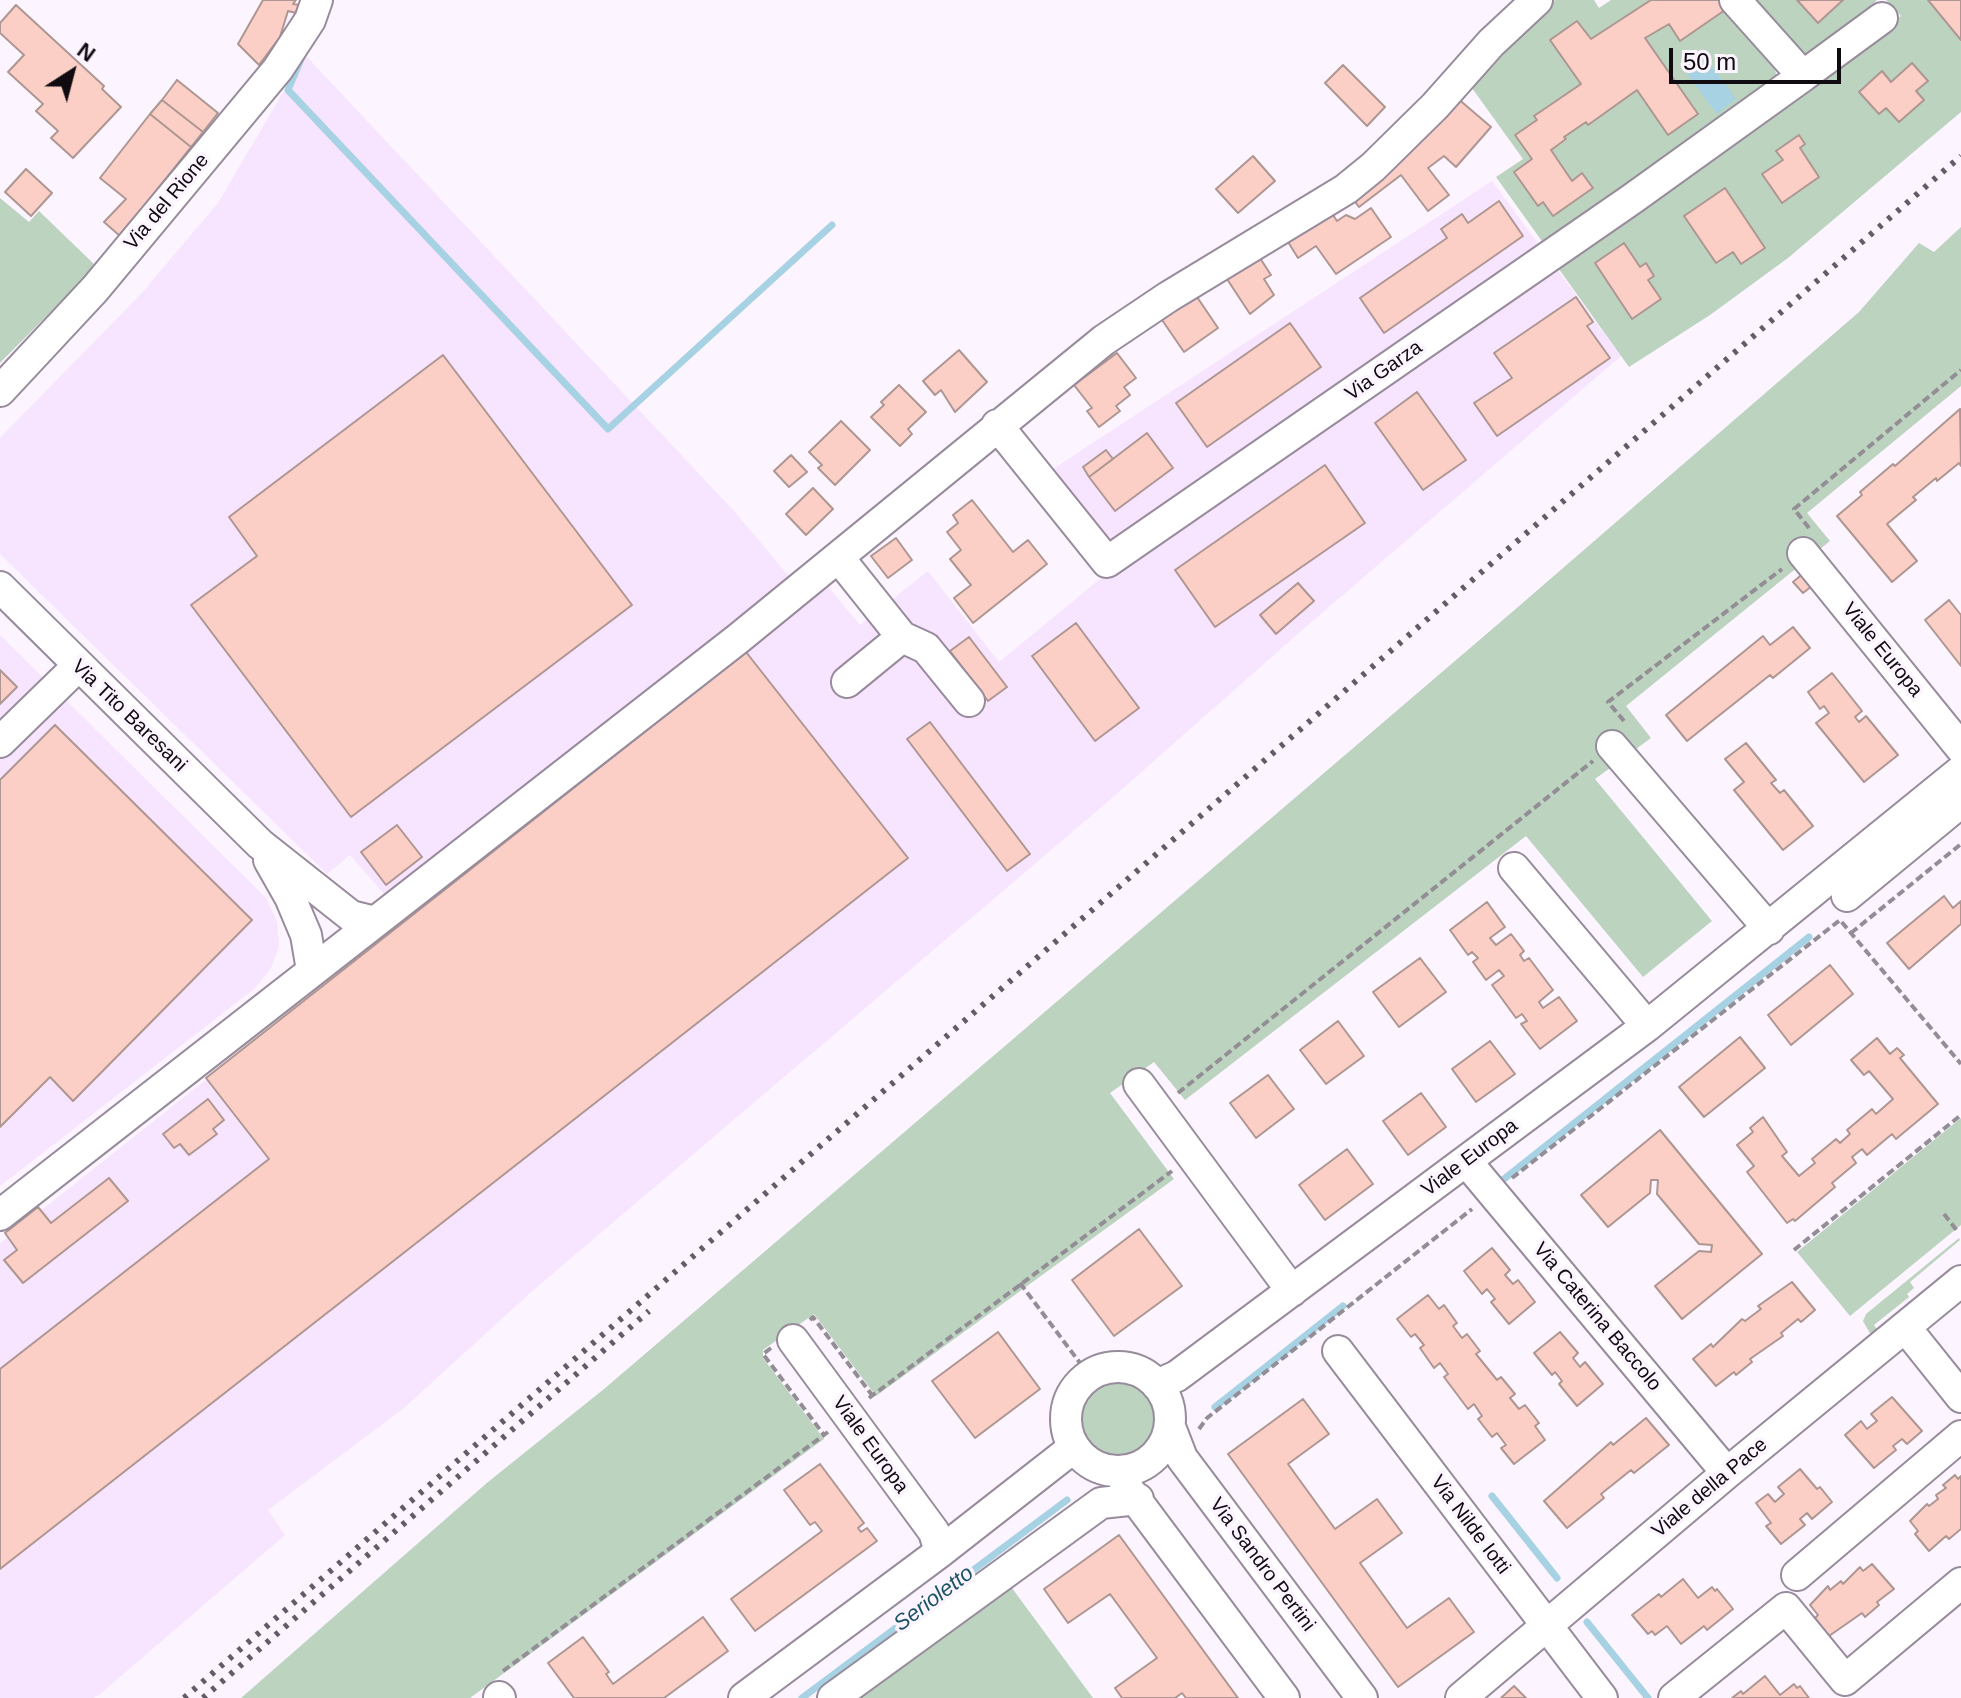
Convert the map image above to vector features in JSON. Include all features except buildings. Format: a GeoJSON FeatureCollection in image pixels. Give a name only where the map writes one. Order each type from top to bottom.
{"type":"FeatureCollection","features":[{"type":"Feature","properties":{"kind":"street","name":"Via del Rione"},"geometry":{"type":"LineString","coordinates":[[0,391],[95,289],[278,69],[310,20],[317,0]]}},
{"type":"Feature","properties":{"kind":"street"},"geometry":{"type":"LineString","coordinates":[[0,1215],[839,558],[1104,340],[1168,297],[1346,189],[1435,106],[1491,43],[1537,0]]}},
{"type":"Feature","properties":{"kind":"street"},"geometry":{"type":"LineString","coordinates":[[1735,0],[1803,76]]}},
{"type":"Feature","properties":{"kind":"street","name":"Via Garza"},"geometry":{"type":"LineString","coordinates":[[997,425],[1107,562],[1632,199],[1882,18]]}},
{"type":"Feature","properties":{"kind":"street","name":"Viale Europa"},"geometry":{"type":"LineString","coordinates":[[1803,553],[1961,748]]}},
{"type":"Feature","properties":{"kind":"street"},"geometry":{"type":"LineString","coordinates":[[839,558],[902,637],[926,648],[969,701]]}},
{"type":"Feature","properties":{"kind":"street","name":"Via Tito Baresani"},"geometry":{"type":"LineString","coordinates":[[0,587],[260,844],[351,916],[375,922]]}},
{"type":"Feature","properties":{"kind":"street"},"geometry":{"type":"LineString","coordinates":[[847,682],[902,637]]}},
{"type":"Feature","properties":{"kind":"street"},"geometry":{"type":"LineString","coordinates":[[0,742],[78,666]]}},
{"type":"Feature","properties":{"kind":"street"},"geometry":{"type":"LineString","coordinates":[[1612,746],[1769,929]]}},
{"type":"Feature","properties":{"kind":"street","name":"Viale Europa"},"geometry":{"type":"LineString","coordinates":[[1157,1385],[1177,1376],[1647,1026],[1961,771]]}},
{"type":"Feature","properties":{"kind":"street"},"geometry":{"type":"LineString","coordinates":[[1847,896],[1961,802]]}},
{"type":"Feature","properties":{"kind":"street","name":"Via Tito Baresani"},"geometry":{"type":"LineString","coordinates":[[260,844],[290,897],[306,935],[312,970]]}},
{"type":"Feature","properties":{"kind":"street"},"geometry":{"type":"LineString","coordinates":[[1514,868],[1647,1026]]}},
{"type":"Feature","properties":{"kind":"street"},"geometry":{"type":"LineString","coordinates":[[1139,1084],[1292,1291]]}},
{"type":"Feature","properties":{"kind":"street","name":"Via Caterina Baccolo"},"geometry":{"type":"LineString","coordinates":[[1466,1161],[1727,1473]]}},
{"type":"Feature","properties":{"kind":"street","name":"Viale della Pace"},"geometry":{"type":"LineString","coordinates":[[1461,1698],[1727,1473],[1961,1281]]}},
{"type":"Feature","properties":{"kind":"street"},"geometry":{"type":"LineString","coordinates":[[1905,1327],[1961,1397]]}},
{"type":"Feature","properties":{"kind":"street","name":"Viale Europa"},"geometry":{"type":"LineString","coordinates":[[793,1340],[934,1532],[940,1552]]}},
{"type":"Feature","properties":{"kind":"street","name":"Via Nilde Iotti"},"geometry":{"type":"LineString","coordinates":[[1338,1351],[1602,1698]]}},
{"type":"Feature","properties":{"kind":"street"},"geometry":{"type":"LineString","coordinates":[[1112,1367],[1137,1371],[1157,1385],[1184,1432],[1139,1468],[1113,1472],[1090,1464],[1073,1448],[1065,1422],[1070,1396],[1089,1375],[1112,1367]]}},
{"type":"Feature","properties":{"kind":"street","name":"Via Sandro Pertini"},"geometry":{"type":"LineString","coordinates":[[1184,1432],[1182,1458],[1362,1698]]}},
{"type":"Feature","properties":{"kind":"street"},"geometry":{"type":"LineString","coordinates":[[1797,1575],[1961,1436]]}},
{"type":"Feature","properties":{"kind":"street"},"geometry":{"type":"LineString","coordinates":[[744,1698],[1073,1448]]}},
{"type":"Feature","properties":{"kind":"street"},"geometry":{"type":"LineString","coordinates":[[1113,1472],[1138,1499],[1284,1698]]}},
{"type":"Feature","properties":{"kind":"street"},"geometry":{"type":"LineString","coordinates":[[833,1698],[1101,1503],[1138,1499]]}},
{"type":"Feature","properties":{"kind":"street"},"geometry":{"type":"LineString","coordinates":[[1674,1698],[1786,1608],[1852,1689],[1961,1583]]}},
{"type":"Feature","properties":{"kind":"path"},"geometry":{"type":"LineString","coordinates":[[1170,1084],[1177,1094],[1631,730],[1608,702],[1818,539],[1794,509],[1961,370]]}},
{"type":"Feature","properties":{"kind":"path"},"geometry":{"type":"LineString","coordinates":[[1851,933],[1961,844]]}},
{"type":"Feature","properties":{"kind":"path"},"geometry":{"type":"LineString","coordinates":[[1508,1181],[1840,920],[1961,1064]]}},
{"type":"Feature","properties":{"kind":"path"},"geometry":{"type":"LineString","coordinates":[[1794,1250],[1961,1115]]}},
{"type":"Feature","properties":{"kind":"path"},"geometry":{"type":"LineString","coordinates":[[1162,1162],[1170,1173]]}},
{"type":"Feature","properties":{"kind":"path"},"geometry":{"type":"LineString","coordinates":[[1184,1432],[1198,1430],[1207,1418],[1483,1201]]}},
{"type":"Feature","properties":{"kind":"path"},"geometry":{"type":"LineString","coordinates":[[1944,1214],[1958,1232]]}},
{"type":"Feature","properties":{"kind":"path"},"geometry":{"type":"LineString","coordinates":[[1020,1283],[1089,1375]]}},
{"type":"Feature","properties":{"kind":"shaded area"},"geometry":{"type":"Polygon","coordinates":[[[305,55],[733,510],[788,575],[759,610],[691,665],[384,894],[350,855],[327,874],[0,554],[0,438],[141,294],[218,203],[305,55]]]}},
{"type":"Feature","properties":{"kind":"shaded area"},"geometry":{"type":"Polygon","coordinates":[[[1492,181],[1621,356],[1104,805],[530,1293],[404,1408],[268,1510],[285,1535],[99,1695],[93,1698],[0,1698],[0,1243],[746,652],[824,582],[860,625],[928,571],[999,662],[1111,570],[1047,473],[1492,181]]]}},
{"type":"Feature","properties":{"kind":"shaded area"},"geometry":{"type":"Polygon","coordinates":[[[0,635],[266,898],[277,922],[279,946],[271,968],[254,989],[0,1186],[0,635]]]}},
{"type":"Feature","properties":{"kind":"green space"},"geometry":{"type":"Polygon","coordinates":[[[1555,0],[1594,0],[1599,8],[1611,0],[1653,0],[1591,39],[1577,21],[1550,40],[1581,84],[1515,134],[1532,159],[1514,172],[1537,205],[1543,202],[1553,216],[1592,188],[1582,174],[1572,181],[1551,150],[1566,140],[1564,137],[1637,90],[1668,134],[1645,38],[1669,24],[1681,41],[1727,6],[1774,67],[1777,76],[1776,86],[1549,251],[1496,177],[1523,159],[1472,88],[1555,0]]]}},
{"type":"Feature","properties":{"kind":"green space"},"geometry":{"type":"Polygon","coordinates":[[[1746,0],[1877,0],[1809,59],[1746,0]]]}},
{"type":"Feature","properties":{"kind":"green space"},"geometry":{"type":"Polygon","coordinates":[[[1886,0],[1961,0],[1961,112],[1788,258],[1710,315],[1629,367],[1556,265],[1816,85],[1901,16],[1886,0]]]}},
{"type":"Feature","properties":{"kind":"green space"},"geometry":{"type":"Polygon","coordinates":[[[0,198],[29,222],[39,211],[96,266],[0,363],[0,198]]]}},
{"type":"Feature","properties":{"kind":"green space"},"geometry":{"type":"Polygon","coordinates":[[[1961,227],[1961,386],[1807,513],[1830,541],[1626,706],[1651,738],[1595,779],[1712,921],[1643,977],[1526,836],[1185,1100],[1154,1062],[1110,1093],[1174,1179],[876,1396],[814,1314],[763,1350],[763,1358],[824,1439],[470,1698],[241,1698],[488,1482],[604,1389],[1859,312],[1919,243],[1934,252],[1961,227]]]}},
{"type":"Feature","properties":{"kind":"green space"},"geometry":{"type":"Polygon","coordinates":[[[1961,1118],[1961,1225],[1850,1316],[1797,1252],[1961,1118]]]}},
{"type":"Feature","properties":{"kind":"green space"},"geometry":{"type":"Polygon","coordinates":[[[1959,1238],[1910,1282],[1914,1288],[1907,1294],[1909,1297],[1874,1325],[1879,1332],[1872,1337],[1863,1321],[1866,1314],[1959,1238]]]}},
{"type":"Feature","properties":{"kind":"green space"},"geometry":{"type":"Polygon","coordinates":[[[1118,1375],[1143,1382],[1155,1394],[1162,1419],[1155,1444],[1143,1456],[1118,1463],[1093,1456],[1081,1444],[1074,1419],[1081,1394],[1093,1382],[1118,1375]]]}},
{"type":"Feature","properties":{"kind":"green space"},"geometry":{"type":"Polygon","coordinates":[[[1006,1580],[1093,1698],[845,1698],[1006,1580]]]}},
{"type":"Feature","properties":{"kind":"water"},"geometry":{"type":"Polygon","coordinates":[[[1707,59],[1736,99],[1717,114],[1687,74],[1707,59]]]}},
{"type":"Feature","properties":{"kind":"waterway"},"geometry":{"type":"LineString","coordinates":[[302,57],[288,90],[608,429],[832,225]]}},
{"type":"Feature","properties":{"kind":"waterway"},"geometry":{"type":"LineString","coordinates":[[1504,1179],[1809,937]]}},
{"type":"Feature","properties":{"kind":"waterway","name":"Serioletto"},"geometry":{"type":"LineString","coordinates":[[1215,1407],[1343,1306]]}},
{"type":"Feature","properties":{"kind":"waterway","name":"Serioletto"},"geometry":{"type":"LineString","coordinates":[[1492,1496],[1557,1578]]}},
{"type":"Feature","properties":{"kind":"waterway","name":"Serioletto"},"geometry":{"type":"LineString","coordinates":[[802,1698],[1067,1500]]}},
{"type":"Feature","properties":{"kind":"waterway","name":"Serioletto"},"geometry":{"type":"LineString","coordinates":[[1587,1622],[1648,1698]]}},
{"type":"Feature","properties":{"kind":"railway"},"geometry":{"type":"LineString","coordinates":[[184,1698],[1961,156]]}},
{"type":"Feature","properties":{"kind":"railway"},"geometry":{"type":"LineString","coordinates":[[203,1698],[649,1311]]}}]}
